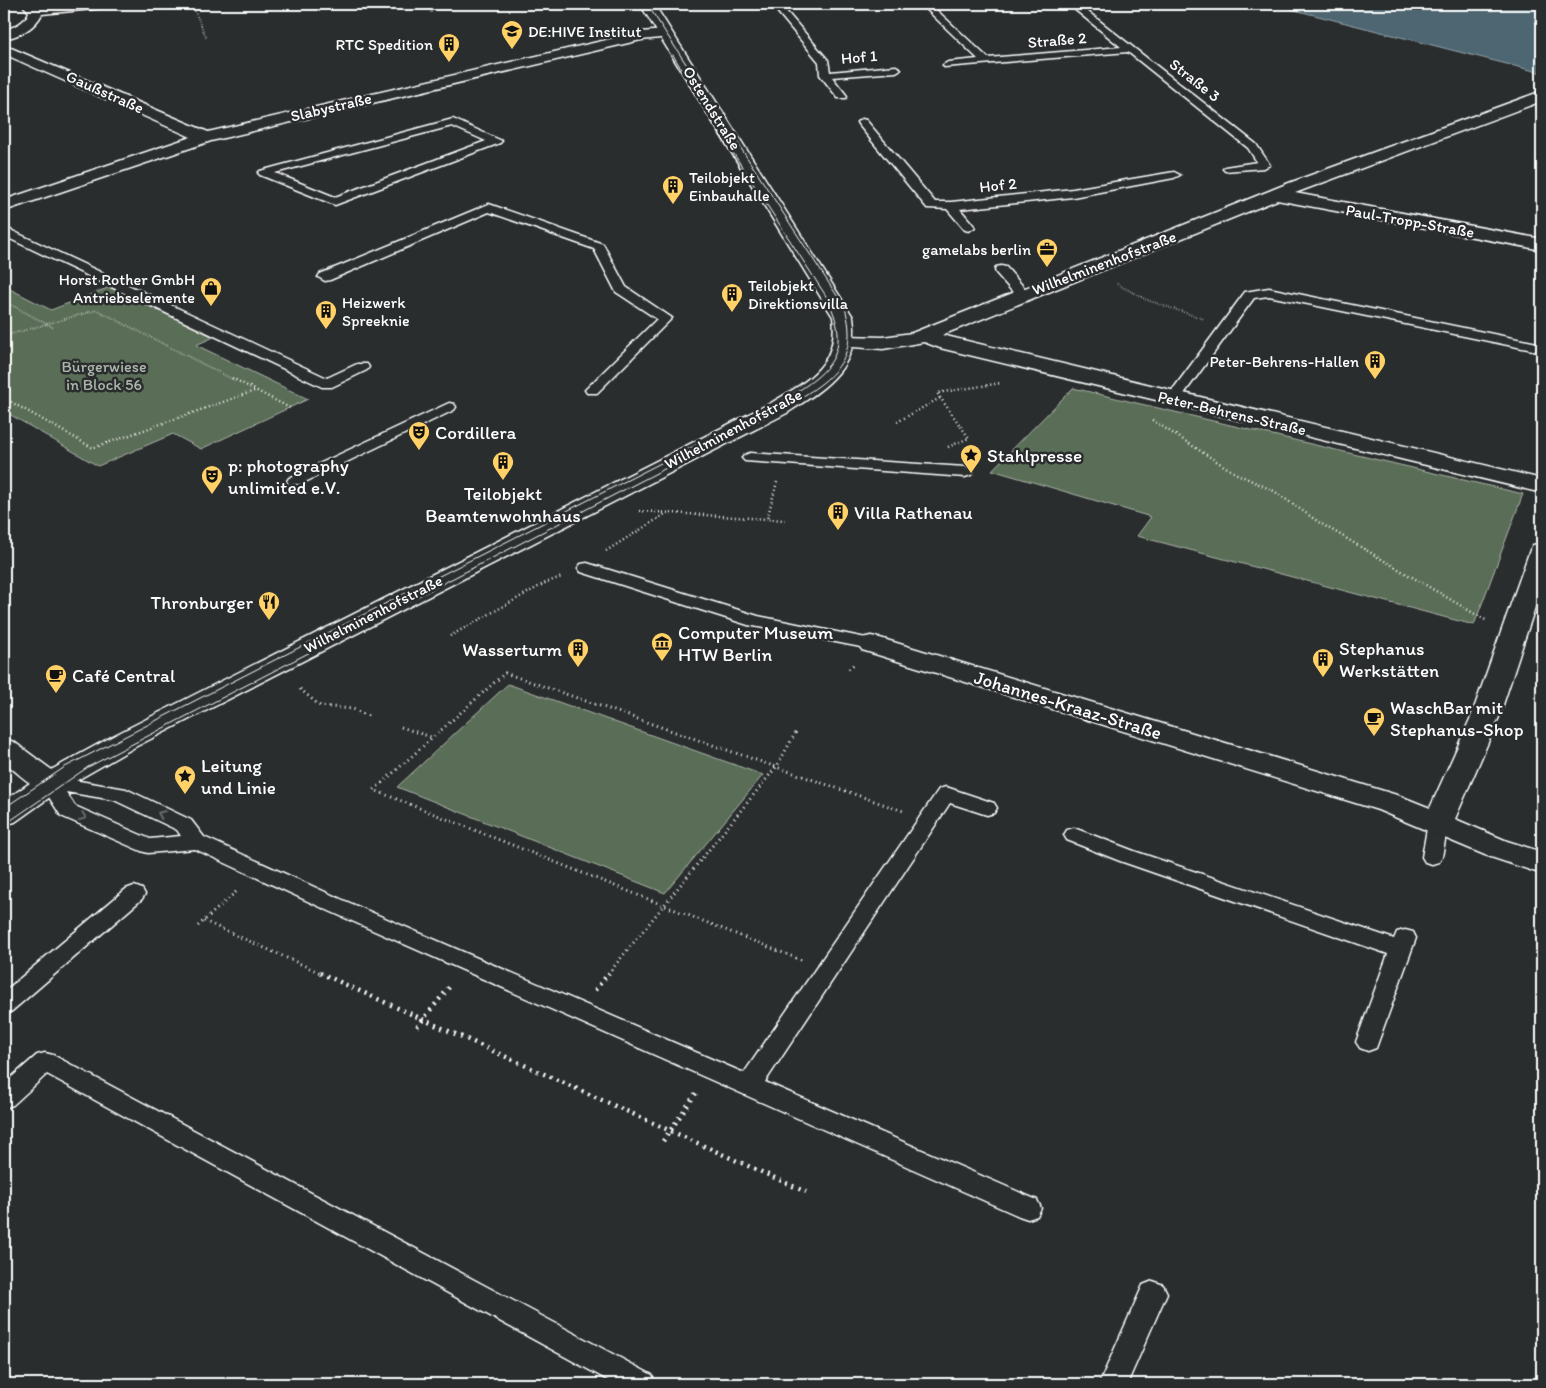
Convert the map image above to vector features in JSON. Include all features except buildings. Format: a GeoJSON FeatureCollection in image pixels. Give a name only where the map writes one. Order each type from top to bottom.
{"type":"FeatureCollection","features":[{"type":"Feature","properties":{"kind":"street"},"geometry":{"type":"LineString","coordinates":[[4,35],[34,19],[32,7],[103,4]]}},
{"type":"Feature","properties":{"kind":"street","name":"Ostendstraße"},"geometry":{"type":"LineString","coordinates":[[647,4],[831,295],[845,325],[844,342]]}},
{"type":"Feature","properties":{"kind":"street","name":"Slabystraße"},"geometry":{"type":"LineString","coordinates":[[4,206],[206,137],[641,36],[665,34]]}},
{"type":"Feature","properties":{"kind":"street","name":"Gaußstraße"},"geometry":{"type":"LineString","coordinates":[[4,49],[206,137]]}},
{"type":"Feature","properties":{"kind":"street","name":"Wilhelminenhofstraße"},"geometry":{"type":"LineString","coordinates":[[4,815],[50,783],[125,741],[779,408],[826,375],[840,357],[844,342],[897,342],[924,334],[1278,194],[1542,96]]}},
{"type":"Feature","properties":{"kind":"street","name":"Paul-Tropp-Straße"},"geometry":{"type":"LineString","coordinates":[[1278,194],[1542,245]]}},
{"type":"Feature","properties":{"kind":"street","name":"Peter-Behrens-Straße"},"geometry":{"type":"LineString","coordinates":[[924,334],[940,342],[1542,486]]}},
{"type":"Feature","properties":{"kind":"street"},"geometry":{"type":"LineString","coordinates":[[1438,824],[1485,718],[1542,550]]}},
{"type":"Feature","properties":{"kind":"street","name":"Johannes-Kraaz-Straße"},"geometry":{"type":"LineString","coordinates":[[871,644],[1389,803],[1496,848],[1542,863]]}},
{"type":"Feature","properties":{"kind":"street"},"geometry":{"type":"LineString","coordinates":[[4,748],[50,783]]}},
{"type":"Feature","properties":{"kind":"lane","name":"Hof 1"},"geometry":{"type":"LineString","coordinates":[[775,4],[824,62],[825,75],[842,96]]}},
{"type":"Feature","properties":{"kind":"lane"},"geometry":{"type":"LineString","coordinates":[[925,4],[986,62]]}},
{"type":"Feature","properties":{"kind":"lane","name":"Straße 3"},"geometry":{"type":"LineString","coordinates":[[1073,4],[1252,146],[1264,165],[1229,169]]}},
{"type":"Feature","properties":{"kind":"lane","name":"Straße 2"},"geometry":{"type":"LineString","coordinates":[[948,65],[1130,49]]}},
{"type":"Feature","properties":{"kind":"lane","name":"Hof 1"},"geometry":{"type":"LineString","coordinates":[[825,75],[896,69]]}},
{"type":"Feature","properties":{"kind":"lane"},"geometry":{"type":"LineString","coordinates":[[453,122],[496,141],[403,177],[334,201],[264,173],[453,122]]}},
{"type":"Feature","properties":{"kind":"lane","name":"Hof 2"},"geometry":{"type":"LineString","coordinates":[[862,122],[931,205],[951,206],[1073,193],[1174,175]]}},
{"type":"Feature","properties":{"kind":"lane"},"geometry":{"type":"LineString","coordinates":[[951,206],[968,227]]}},
{"type":"Feature","properties":{"kind":"lane"},"geometry":{"type":"LineString","coordinates":[[325,277],[489,208],[599,247],[621,290],[665,318],[592,390]]}},
{"type":"Feature","properties":{"kind":"lane"},"geometry":{"type":"LineString","coordinates":[[4,231],[327,384],[362,367]]}},
{"type":"Feature","properties":{"kind":"lane"},"geometry":{"type":"LineString","coordinates":[[1001,270],[1023,295]]}},
{"type":"Feature","properties":{"kind":"lane"},"geometry":{"type":"LineString","coordinates":[[1173,399],[1250,295],[1269,292],[1542,348]]}},
{"type":"Feature","properties":{"kind":"lane"},"geometry":{"type":"LineString","coordinates":[[295,481],[449,408]]}},
{"type":"Feature","properties":{"kind":"lane","name":"Wilhelminenhofstraße"},"geometry":{"type":"LineString","coordinates":[[750,458],[965,472]]}},
{"type":"Feature","properties":{"kind":"lane","name":"Johannes-Kraaz-Straße"},"geometry":{"type":"LineString","coordinates":[[587,568],[754,621],[871,644]]}},
{"type":"Feature","properties":{"kind":"lane"},"geometry":{"type":"LineString","coordinates":[[50,783],[68,811],[148,846],[197,842]]}},
{"type":"Feature","properties":{"kind":"lane"},"geometry":{"type":"LineString","coordinates":[[50,783],[119,794],[184,825],[197,842],[335,905],[1028,1208]]}},
{"type":"Feature","properties":{"kind":"lane"},"geometry":{"type":"LineString","coordinates":[[750,1086],[946,794],[987,808]]}},
{"type":"Feature","properties":{"kind":"lane"},"geometry":{"type":"LineString","coordinates":[[1432,857],[1438,824]]}},
{"type":"Feature","properties":{"kind":"lane"},"geometry":{"type":"LineString","coordinates":[[1074,835],[1127,856],[1403,944],[1368,1042]]}},
{"type":"Feature","properties":{"kind":"lane"},"geometry":{"type":"LineString","coordinates":[[4,1005],[134,894]]}},
{"type":"Feature","properties":{"kind":"lane"},"geometry":{"type":"LineString","coordinates":[[4,1098],[45,1062],[642,1384]]}},
{"type":"Feature","properties":{"kind":"lane"},"geometry":{"type":"LineString","coordinates":[[1113,1384],[1153,1292]]}},
{"type":"Feature","properties":{"kind":"path"},"geometry":{"type":"LineString","coordinates":[[425,4],[432,14]]}},
{"type":"Feature","properties":{"kind":"path"},"geometry":{"type":"LineString","coordinates":[[594,5],[602,4]]}},
{"type":"Feature","properties":{"kind":"path"},"geometry":{"type":"LineString","coordinates":[[193,7],[207,39]]}},
{"type":"Feature","properties":{"kind":"path"},"geometry":{"type":"LineString","coordinates":[[1084,271],[1122,286],[1147,300],[1228,327]]}},
{"type":"Feature","properties":{"kind":"path"},"geometry":{"type":"LineString","coordinates":[[4,301],[54,328]]}},
{"type":"Feature","properties":{"kind":"path"},"geometry":{"type":"LineString","coordinates":[[4,336],[97,310],[290,408]]}},
{"type":"Feature","properties":{"kind":"path"},"geometry":{"type":"LineString","coordinates":[[926,469],[927,455],[969,438],[937,393],[1002,383],[1026,363]]}},
{"type":"Feature","properties":{"kind":"path"},"geometry":{"type":"LineString","coordinates":[[4,398],[93,448],[257,390]]}},
{"type":"Feature","properties":{"kind":"path"},"geometry":{"type":"LineString","coordinates":[[898,422],[940,398]]}},
{"type":"Feature","properties":{"kind":"path"},"geometry":{"type":"LineString","coordinates":[[1152,420],[1235,473],[1274,491],[1320,524],[1363,550],[1486,621],[1515,631]]}},
{"type":"Feature","properties":{"kind":"path"},"geometry":{"type":"LineString","coordinates":[[767,519],[783,460]]}},
{"type":"Feature","properties":{"kind":"path"},"geometry":{"type":"LineString","coordinates":[[638,511],[785,520]]}},
{"type":"Feature","properties":{"kind":"path"},"geometry":{"type":"LineString","coordinates":[[609,548],[667,513]]}},
{"type":"Feature","properties":{"kind":"path"},"geometry":{"type":"LineString","coordinates":[[450,636],[547,582],[587,568]]}},
{"type":"Feature","properties":{"kind":"path"},"geometry":{"type":"LineString","coordinates":[[827,971],[665,904],[374,790],[505,674],[929,820]]}},
{"type":"Feature","properties":{"kind":"path"},"geometry":{"type":"LineString","coordinates":[[300,689],[320,706],[353,709],[368,716]]}},
{"type":"Feature","properties":{"kind":"path"},"geometry":{"type":"LineString","coordinates":[[401,727],[434,738]]}},
{"type":"Feature","properties":{"kind":"path"},"geometry":{"type":"LineString","coordinates":[[578,1011],[776,766],[797,730]]}},
{"type":"Feature","properties":{"kind":"path"},"geometry":{"type":"LineString","coordinates":[[198,926],[223,904]]}},
{"type":"Feature","properties":{"kind":"path"},"geometry":{"type":"LineString","coordinates":[[204,921],[806,1192]]}},
{"type":"Feature","properties":{"kind":"path"},"geometry":{"type":"LineString","coordinates":[[417,1027],[440,999]]}},
{"type":"Feature","properties":{"kind":"path"},"geometry":{"type":"LineString","coordinates":[[663,1141],[686,1109]]}},
{"type":"Feature","properties":{"kind":"green space","name":"Bürgerwiese in Block 56"},"geometry":{"type":"Polygon","coordinates":[[[4,286],[51,310],[110,287],[214,337],[196,345],[308,399],[201,449],[173,434],[98,466],[4,411],[4,286]]]}},
{"type":"Feature","properties":{"kind":"green space"},"geometry":{"type":"Polygon","coordinates":[[[1073,388],[1523,494],[1474,625],[1137,536],[1151,517],[992,470],[1073,388]]]}},
{"type":"Feature","properties":{"kind":"green space"},"geometry":{"type":"Polygon","coordinates":[[[508,684],[763,775],[665,893],[397,787],[508,684]]]}},
{"type":"Feature","properties":{"kind":"water"},"geometry":{"type":"Polygon","coordinates":[[[1271,4],[1542,4],[1542,73],[1271,4]]]}},
{"type":"Feature","properties":{"kind":"tram line"},"geometry":{"type":"LineString","coordinates":[[4,825],[88,767],[790,404],[818,386],[838,366],[845,355],[848,342],[849,326],[845,308],[647,4]]}},
{"type":"Feature","properties":{"kind":"tram line"},"geometry":{"type":"LineString","coordinates":[[673,55],[717,128],[826,296],[834,316],[838,333],[837,347],[832,360],[824,371],[812,381],[780,402]]}},
{"type":"Feature","properties":{"kind":"tram line"},"geometry":{"type":"LineString","coordinates":[[4,808],[65,767],[704,441]]}},
{"type":"Feature","properties":{"kind":"place","name":"DE:HIVE Institut"},"geometry":{"type":"Point","coordinates":[512,50]}},
{"type":"Feature","properties":{"kind":"place","name":"RTC Spedition"},"geometry":{"type":"Point","coordinates":[449,63]}},
{"type":"Feature","properties":{"kind":"place","name":"Teilobjekt Einbauhalle"},"geometry":{"type":"Point","coordinates":[673,205]}},
{"type":"Feature","properties":{"kind":"place","name":"gamelabs berlin"},"geometry":{"type":"Point","coordinates":[1047,268]}},
{"type":"Feature","properties":{"kind":"place","name":"Horst Rother GmbH Antriebselemente"},"geometry":{"type":"Point","coordinates":[211,307]}},
{"type":"Feature","properties":{"kind":"place","name":"Teilobjekt Direktionsvilla"},"geometry":{"type":"Point","coordinates":[732,313]}},
{"type":"Feature","properties":{"kind":"place","name":"Heizwerk Spreeknie"},"geometry":{"type":"Point","coordinates":[326,330]}},
{"type":"Feature","properties":{"kind":"place","name":"Peter-Behrens-Hallen"},"geometry":{"type":"Point","coordinates":[1375,380]}},
{"type":"Feature","properties":{"kind":"place","name":"Cordillera"},"geometry":{"type":"Point","coordinates":[419,451]}},
{"type":"Feature","properties":{"kind":"place","name":"Stahlpresse"},"geometry":{"type":"Point","coordinates":[971,474]}},
{"type":"Feature","properties":{"kind":"place","name":"Teilobjekt Beamtenwohnhaus"},"geometry":{"type":"Point","coordinates":[503,481]}},
{"type":"Feature","properties":{"kind":"place","name":"p: photography unlimited e.V."},"geometry":{"type":"Point","coordinates":[212,495]}},
{"type":"Feature","properties":{"kind":"place","name":"Villa Rathenau"},"geometry":{"type":"Point","coordinates":[838,531]}},
{"type":"Feature","properties":{"kind":"place","name":"Thronburger"},"geometry":{"type":"Point","coordinates":[269,621]}},
{"type":"Feature","properties":{"kind":"place","name":"Computer Museum HTW Berlin"},"geometry":{"type":"Point","coordinates":[662,662]}},
{"type":"Feature","properties":{"kind":"place","name":"Wasserturm"},"geometry":{"type":"Point","coordinates":[578,668]}},
{"type":"Feature","properties":{"kind":"place","name":"Stephanus Werkstätten"},"geometry":{"type":"Point","coordinates":[1323,678]}},
{"type":"Feature","properties":{"kind":"place","name":"Café Central"},"geometry":{"type":"Point","coordinates":[56,694]}},
{"type":"Feature","properties":{"kind":"place","name":"WaschBar mit Stephanus-Shop"},"geometry":{"type":"Point","coordinates":[1374,737]}},
{"type":"Feature","properties":{"kind":"place","name":"Leitung und Linie"},"geometry":{"type":"Point","coordinates":[185,795]}}]}
